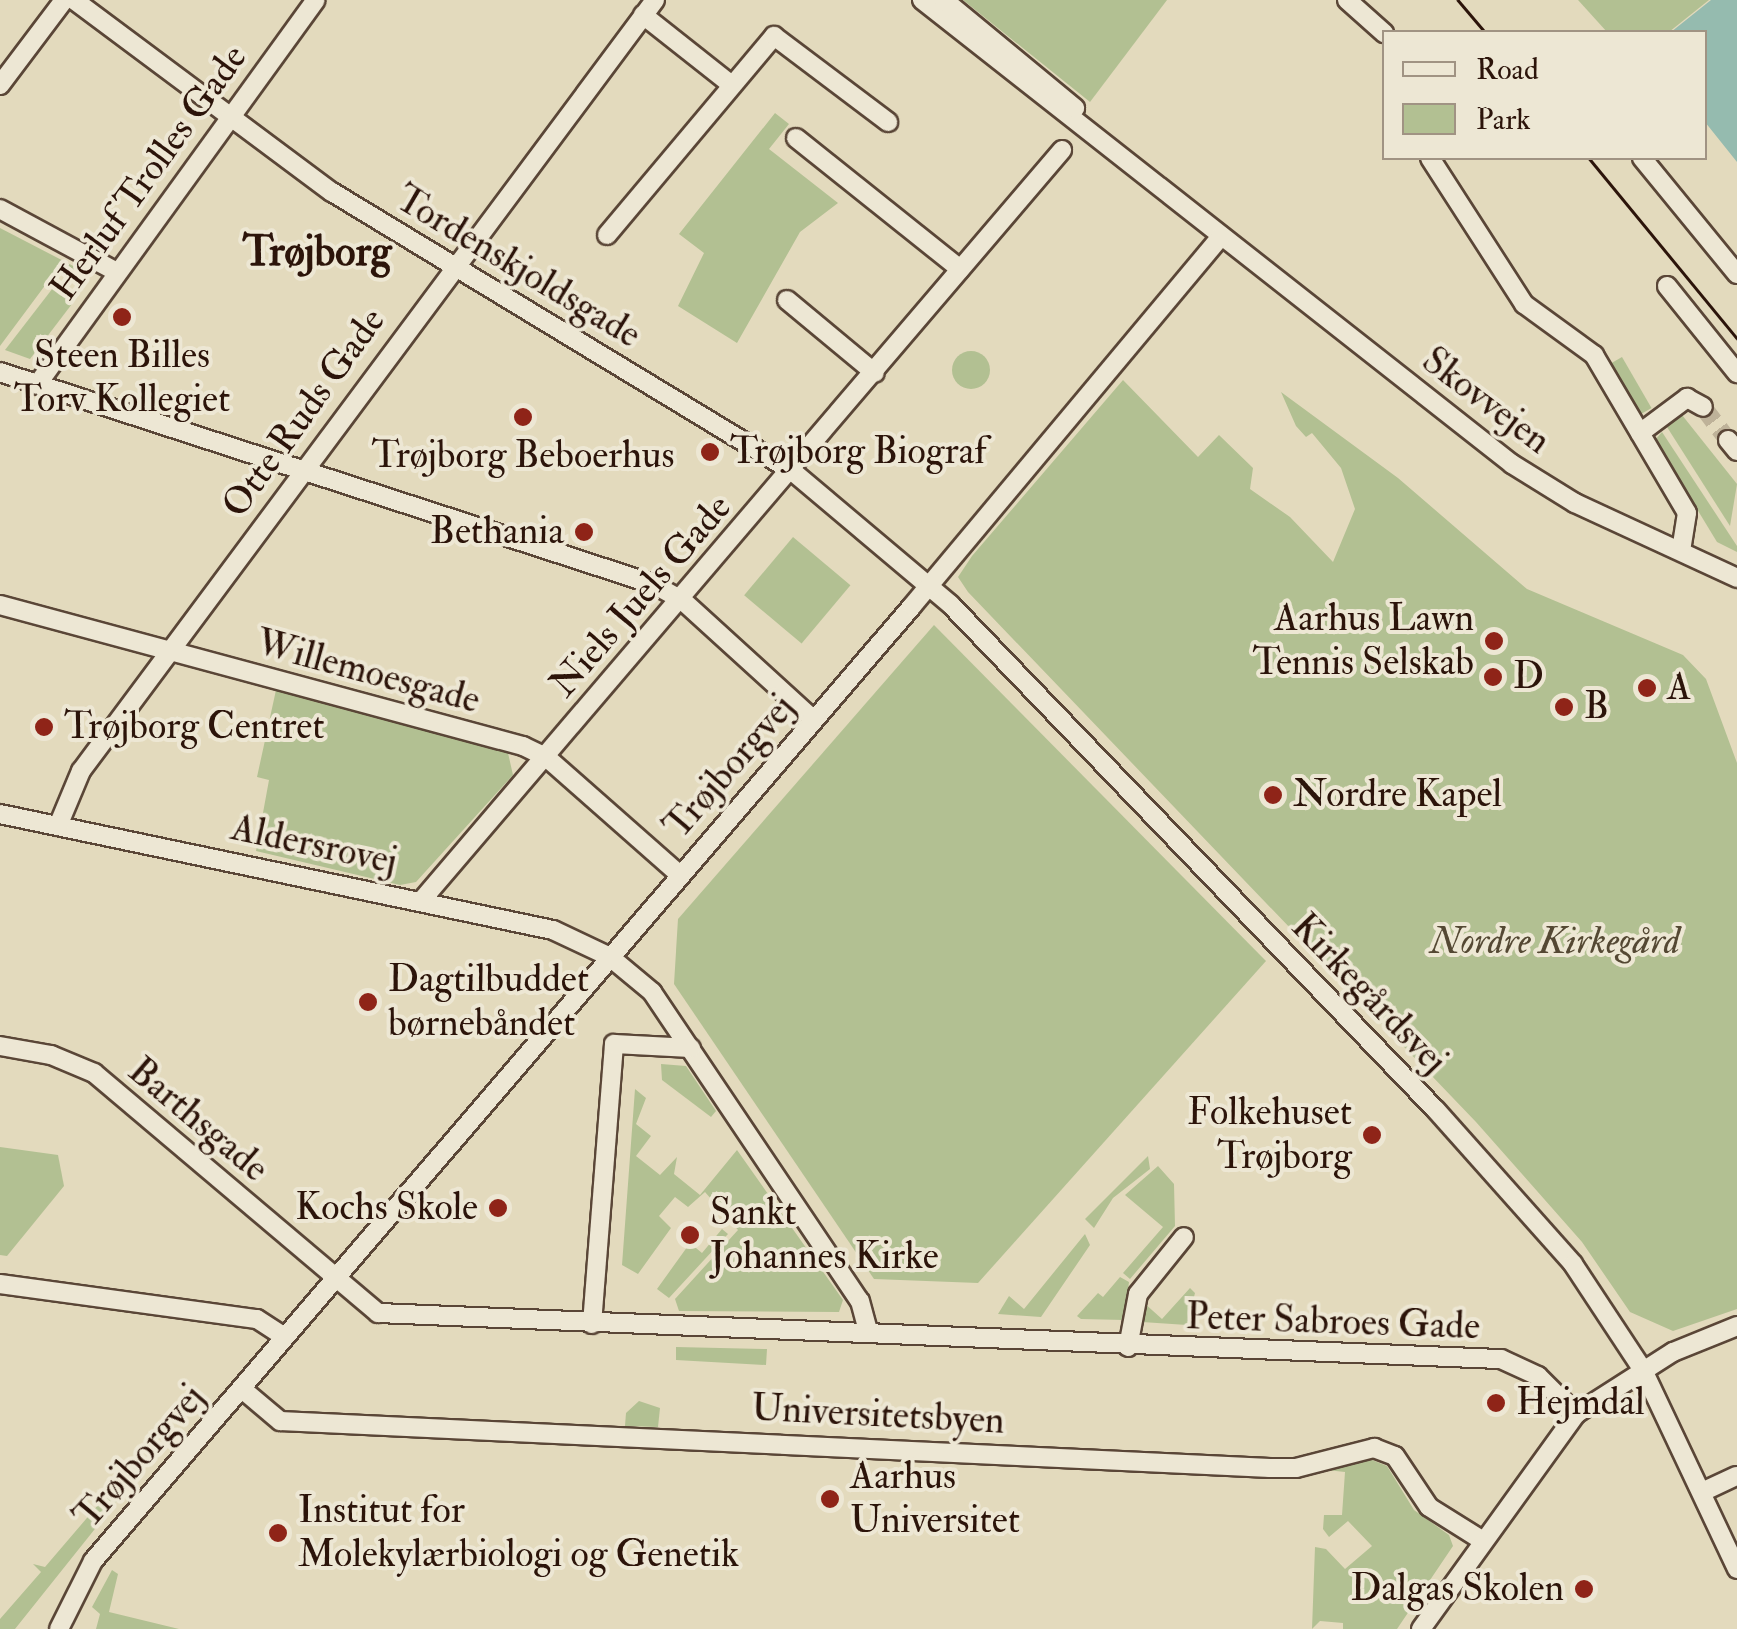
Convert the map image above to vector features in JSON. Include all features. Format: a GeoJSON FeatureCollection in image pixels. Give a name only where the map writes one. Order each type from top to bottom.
{"type":"FeatureCollection","features":[{"type":"Feature","properties":{"kind":"street"},"geometry":{"type":"LineString","coordinates":[[0,84],[64,0]]}},
{"type":"Feature","properties":{"kind":"street","name":"Tordenskjoldsgade"},"geometry":{"type":"LineString","coordinates":[[74,0],[332,192],[792,471],[930,585]]}},
{"type":"Feature","properties":{"kind":"street","name":"Herluf Trolles Gade"},"geometry":{"type":"LineString","coordinates":[[37,385],[316,0]]}},
{"type":"Feature","properties":{"kind":"street"},"geometry":{"type":"LineString","coordinates":[[922,0],[1222,236]]}},
{"type":"Feature","properties":{"kind":"street"},"geometry":{"type":"LineString","coordinates":[[944,0],[1206,213],[1222,236]]}},
{"type":"Feature","properties":{"kind":"street"},"geometry":{"type":"LineString","coordinates":[[1347,0],[1382,31]]}},
{"type":"Feature","properties":{"kind":"street"},"geometry":{"type":"LineString","coordinates":[[649,8],[730,82]]}},
{"type":"Feature","properties":{"kind":"street","name":"Otte Ruds Gade"},"geometry":{"type":"LineString","coordinates":[[58,826],[81,771],[453,266],[649,8]]}},
{"type":"Feature","properties":{"kind":"street"},"geometry":{"type":"LineString","coordinates":[[607,235],[760,45],[780,37],[888,122]]}},
{"type":"Feature","properties":{"kind":"street"},"geometry":{"type":"LineString","coordinates":[[796,138],[960,269]]}},
{"type":"Feature","properties":{"kind":"street","name":"Niels Juels Gade"},"geometry":{"type":"LineString","coordinates":[[422,900],[682,600],[1062,150]]}},
{"type":"Feature","properties":{"kind":"street"},"geometry":{"type":"LineString","coordinates":[[1431,160],[1524,304],[1594,355],[1646,428],[1687,513],[1682,551]]}},
{"type":"Feature","properties":{"kind":"street"},"geometry":{"type":"LineString","coordinates":[[1644,160],[1737,274]]}},
{"type":"Feature","properties":{"kind":"street"},"geometry":{"type":"LineString","coordinates":[[0,209],[117,272]]}},
{"type":"Feature","properties":{"kind":"street","name":"Skovvejen"},"geometry":{"type":"LineString","coordinates":[[1222,236],[1512,464],[1576,503],[1737,578]]}},
{"type":"Feature","properties":{"kind":"street","name":"Trøjborgvej"},"geometry":{"type":"LineString","coordinates":[[59,1629],[93,1561],[930,585],[1222,236]]}},
{"type":"Feature","properties":{"kind":"street"},"geometry":{"type":"LineString","coordinates":[[1667,286],[1737,373]]}},
{"type":"Feature","properties":{"kind":"street"},"geometry":{"type":"LineString","coordinates":[[787,300],[875,373]]}},
{"type":"Feature","properties":{"kind":"street"},"geometry":{"type":"LineString","coordinates":[[0,372],[653,584],[682,600],[814,719]]}},
{"type":"Feature","properties":{"kind":"street"},"geometry":{"type":"LineString","coordinates":[[1646,428],[1695,402]]}},
{"type":"Feature","properties":{"kind":"street","name":"Kirkegårdsvej"},"geometry":{"type":"LineString","coordinates":[[930,585],[1436,1110],[1573,1264],[1642,1370],[1737,1568]]}},
{"type":"Feature","properties":{"kind":"street","name":"Willemoesgade"},"geometry":{"type":"LineString","coordinates":[[0,606],[546,757],[680,875]]}},
{"type":"Feature","properties":{"kind":"street","name":"Aldersrovej"},"geometry":{"type":"LineString","coordinates":[[0,814],[552,930],[610,957],[652,992],[691,1048],[860,1301],[868,1331]]}},
{"type":"Feature","properties":{"kind":"street"},"geometry":{"type":"LineString","coordinates":[[592,1324],[614,1044],[691,1048]]}},
{"type":"Feature","properties":{"kind":"street","name":"Barthsgade"},"geometry":{"type":"LineString","coordinates":[[0,1046],[52,1056],[94,1074],[335,1279]]}},
{"type":"Feature","properties":{"kind":"street","name":"Peter Sabroes Gade"},"geometry":{"type":"LineString","coordinates":[[1128,1347],[1138,1294],[1184,1237]]}},
{"type":"Feature","properties":{"kind":"street","name":"Peter Sabroes Gade"},"geometry":{"type":"LineString","coordinates":[[335,1279],[378,1314],[868,1331],[1128,1347],[1274,1346],[1501,1359],[1538,1376],[1576,1414]]}},
{"type":"Feature","properties":{"kind":"street"},"geometry":{"type":"LineString","coordinates":[[0,1284],[257,1319],[285,1337]]}},
{"type":"Feature","properties":{"kind":"street"},"geometry":{"type":"LineString","coordinates":[[1421,1629],[1480,1539],[1576,1414],[1642,1370],[1737,1326]]}},
{"type":"Feature","properties":{"kind":"street","name":"Universitetsbyen"},"geometry":{"type":"LineString","coordinates":[[242,1389],[280,1420],[336,1424],[1270,1468],[1296,1468],[1374,1448],[1395,1456],[1428,1507],[1480,1539]]}},
{"type":"Feature","properties":{"kind":"street"},"geometry":{"type":"LineString","coordinates":[[1702,1492],[1737,1476]]}},
{"type":"Feature","properties":{"kind":"green space"},"geometry":{"type":"Polygon","coordinates":[[[963,0],[1167,0],[1090,102],[963,0]]]}},
{"type":"Feature","properties":{"kind":"green space"},"geometry":{"type":"Polygon","coordinates":[[[1578,0],[1709,0],[1672,30],[1605,30],[1578,0]]]}},
{"type":"Feature","properties":{"kind":"green space"},"geometry":{"type":"Polygon","coordinates":[[[775,113],[789,124],[769,149],[838,203],[800,232],[737,343],[678,306],[704,253],[679,234],[775,113]]]}},
{"type":"Feature","properties":{"kind":"green space"},"geometry":{"type":"Polygon","coordinates":[[[0,228],[79,269],[75,276],[58,268],[0,346],[0,228]]]}},
{"type":"Feature","properties":{"kind":"green space"},"geometry":{"type":"Polygon","coordinates":[[[56,284],[78,296],[30,359],[5,350],[56,284]]]}},
{"type":"Feature","properties":{"kind":"green space"},"geometry":{"type":"Polygon","coordinates":[[[971,351],[984,357],[990,370],[984,383],[971,389],[958,383],[952,370],[958,357],[971,351]]]}},
{"type":"Feature","properties":{"kind":"green space"},"geometry":{"type":"Polygon","coordinates":[[[1622,357],[1652,408],[1639,415],[1610,364],[1622,357]]]}},
{"type":"Feature","properties":{"kind":"green space","name":"Nordre Kirkegård"},"geometry":{"type":"Polygon","coordinates":[[[1123,380],[1198,457],[1219,435],[1253,468],[1250,489],[1290,517],[1333,562],[1355,509],[1341,468],[1312,433],[1306,437],[1296,426],[1281,392],[1398,478],[1527,589],[1683,655],[1706,679],[1737,763],[1737,1309],[1673,1331],[1630,1312],[1582,1242],[1476,1122],[968,592],[958,577],[1123,380]]]}},
{"type":"Feature","properties":{"kind":"green space"},"geometry":{"type":"Polygon","coordinates":[[[1682,415],[1737,484],[1730,526],[1667,427],[1682,415]]]}},
{"type":"Feature","properties":{"kind":"green space"},"geometry":{"type":"Polygon","coordinates":[[[1662,432],[1737,546],[1737,552],[1717,542],[1655,440],[1662,432]]]}},
{"type":"Feature","properties":{"kind":"green space"},"geometry":{"type":"Polygon","coordinates":[[[793,537],[850,585],[802,643],[744,595],[793,537]]]}},
{"type":"Feature","properties":{"kind":"green space"},"geometry":{"type":"Polygon","coordinates":[[[934,625],[1266,961],[978,1283],[874,1279],[674,984],[678,919],[934,625]]]}},
{"type":"Feature","properties":{"kind":"green space"},"geometry":{"type":"Polygon","coordinates":[[[276,690],[508,753],[513,775],[416,882],[400,885],[256,851],[269,780],[257,777],[276,690]]]}},
{"type":"Feature","properties":{"kind":"green space"},"geometry":{"type":"Polygon","coordinates":[[[661,1064],[686,1066],[716,1111],[711,1117],[662,1080],[661,1064]]]}},
{"type":"Feature","properties":{"kind":"green space"},"geometry":{"type":"Polygon","coordinates":[[[635,1089],[646,1098],[636,1124],[651,1136],[636,1156],[660,1175],[677,1157],[674,1174],[700,1195],[737,1150],[843,1300],[839,1312],[679,1311],[675,1299],[738,1230],[705,1192],[688,1207],[675,1197],[659,1216],[671,1228],[638,1274],[622,1265],[635,1089]]]}},
{"type":"Feature","properties":{"kind":"green space"},"geometry":{"type":"Polygon","coordinates":[[[0,1147],[58,1155],[64,1186],[7,1256],[0,1255],[0,1147]]]}},
{"type":"Feature","properties":{"kind":"green space"},"geometry":{"type":"Polygon","coordinates":[[[1148,1156],[1150,1169],[1113,1198],[1094,1228],[1085,1219],[1148,1156]]]}},
{"type":"Feature","properties":{"kind":"green space"},"geometry":{"type":"Polygon","coordinates":[[[1158,1166],[1174,1184],[1175,1226],[1130,1279],[1123,1273],[1163,1227],[1125,1195],[1158,1166]]]}},
{"type":"Feature","properties":{"kind":"green space"},"geometry":{"type":"Polygon","coordinates":[[[722,1229],[728,1234],[669,1298],[657,1289],[690,1243],[702,1253],[722,1229]]]}},
{"type":"Feature","properties":{"kind":"green space"},"geometry":{"type":"Polygon","coordinates":[[[1085,1234],[1090,1245],[1041,1317],[998,1314],[1009,1296],[1024,1309],[1085,1234]]]}},
{"type":"Feature","properties":{"kind":"green space"},"geometry":{"type":"Polygon","coordinates":[[[1120,1277],[1129,1282],[1124,1320],[1077,1316],[1098,1293],[1103,1297],[1120,1277]]]}},
{"type":"Feature","properties":{"kind":"green space"},"geometry":{"type":"Polygon","coordinates":[[[1190,1288],[1195,1293],[1187,1325],[1142,1322],[1143,1302],[1162,1319],[1190,1288]]]}},
{"type":"Feature","properties":{"kind":"green space"},"geometry":{"type":"Polygon","coordinates":[[[676,1347],[767,1349],[766,1365],[676,1360],[676,1347]]]}},
{"type":"Feature","properties":{"kind":"green space"},"geometry":{"type":"Polygon","coordinates":[[[639,1401],[660,1408],[658,1427],[625,1426],[626,1413],[639,1401]]]}},
{"type":"Feature","properties":{"kind":"green space"},"geometry":{"type":"Polygon","coordinates":[[[1367,1458],[1387,1466],[1414,1510],[1449,1535],[1453,1546],[1397,1629],[1343,1629],[1343,1623],[1320,1621],[1312,1629],[1315,1547],[1326,1549],[1345,1569],[1372,1546],[1348,1521],[1329,1537],[1323,1529],[1324,1515],[1342,1515],[1345,1472],[1327,1470],[1367,1458]]]}},
{"type":"Feature","properties":{"kind":"green space"},"geometry":{"type":"Polygon","coordinates":[[[97,1491],[118,1500],[15,1629],[0,1629],[0,1619],[41,1572],[33,1564],[45,1567],[104,1498],[97,1491]]]}},
{"type":"Feature","properties":{"kind":"green space"},"geometry":{"type":"Polygon","coordinates":[[[112,1570],[118,1574],[109,1612],[179,1629],[96,1629],[100,1614],[92,1607],[112,1570]]]}},
{"type":"Feature","properties":{"kind":"water"},"geometry":{"type":"Polygon","coordinates":[[[1711,0],[1737,0],[1737,162],[1707,124],[1707,30],[1674,30],[1711,0]]]}},
{"type":"Feature","properties":{"kind":"tunnel"},"geometry":{"type":"LineString","coordinates":[[1703,407],[1728,440]]}},
{"type":"Feature","properties":{"kind":"tram line"},"geometry":{"type":"LineString","coordinates":[[1458,0],[1483,30]]}},
{"type":"Feature","properties":{"kind":"tram line"},"geometry":{"type":"LineString","coordinates":[[1591,160],[1737,338]]}},
{"type":"Feature","properties":{"kind":"place","name":"Steen Billes Torv Kollegiet"},"geometry":{"type":"Point","coordinates":[122,317]}},
{"type":"Feature","properties":{"kind":"place","name":"Trøjborg Beboerhus"},"geometry":{"type":"Point","coordinates":[523,417]}},
{"type":"Feature","properties":{"kind":"place","name":"Trøjborg Biograf"},"geometry":{"type":"Point","coordinates":[710,452]}},
{"type":"Feature","properties":{"kind":"place","name":"Bethania"},"geometry":{"type":"Point","coordinates":[584,532]}},
{"type":"Feature","properties":{"kind":"place","name":"Aarhus Lawn Tennis Selskab"},"geometry":{"type":"Point","coordinates":[1494,641]}},
{"type":"Feature","properties":{"kind":"place","name":"D"},"geometry":{"type":"Point","coordinates":[1493,677]}},
{"type":"Feature","properties":{"kind":"place","name":"A"},"geometry":{"type":"Point","coordinates":[1647,688]}},
{"type":"Feature","properties":{"kind":"place","name":"B"},"geometry":{"type":"Point","coordinates":[1564,707]}},
{"type":"Feature","properties":{"kind":"place","name":"Trøjborg Centret"},"geometry":{"type":"Point","coordinates":[44,727]}},
{"type":"Feature","properties":{"kind":"place","name":"Nordre Kapel"},"geometry":{"type":"Point","coordinates":[1273,795]}},
{"type":"Feature","properties":{"kind":"place","name":"Dagtilbuddet børnebåndet"},"geometry":{"type":"Point","coordinates":[368,1002]}},
{"type":"Feature","properties":{"kind":"place","name":"Folkehuset Trøjborg"},"geometry":{"type":"Point","coordinates":[1372,1135]}},
{"type":"Feature","properties":{"kind":"place","name":"Kochs Skole"},"geometry":{"type":"Point","coordinates":[498,1208]}},
{"type":"Feature","properties":{"kind":"place","name":"Sankt Johannes Kirke"},"geometry":{"type":"Point","coordinates":[690,1235]}},
{"type":"Feature","properties":{"kind":"place","name":"Hejmdal"},"geometry":{"type":"Point","coordinates":[1496,1403]}},
{"type":"Feature","properties":{"kind":"place","name":"Aarhus Universitet"},"geometry":{"type":"Point","coordinates":[830,1499]}},
{"type":"Feature","properties":{"kind":"place","name":"Institut for Molekylærbiologi og Genetik"},"geometry":{"type":"Point","coordinates":[278,1533]}},
{"type":"Feature","properties":{"kind":"place","name":"Dalgas Skolen"},"geometry":{"type":"Point","coordinates":[1584,1589]}},
{"type":"Feature","properties":{"kind":"district","name":"Trøjborg"},"geometry":{"type":"Point","coordinates":[317,252]}}]}
